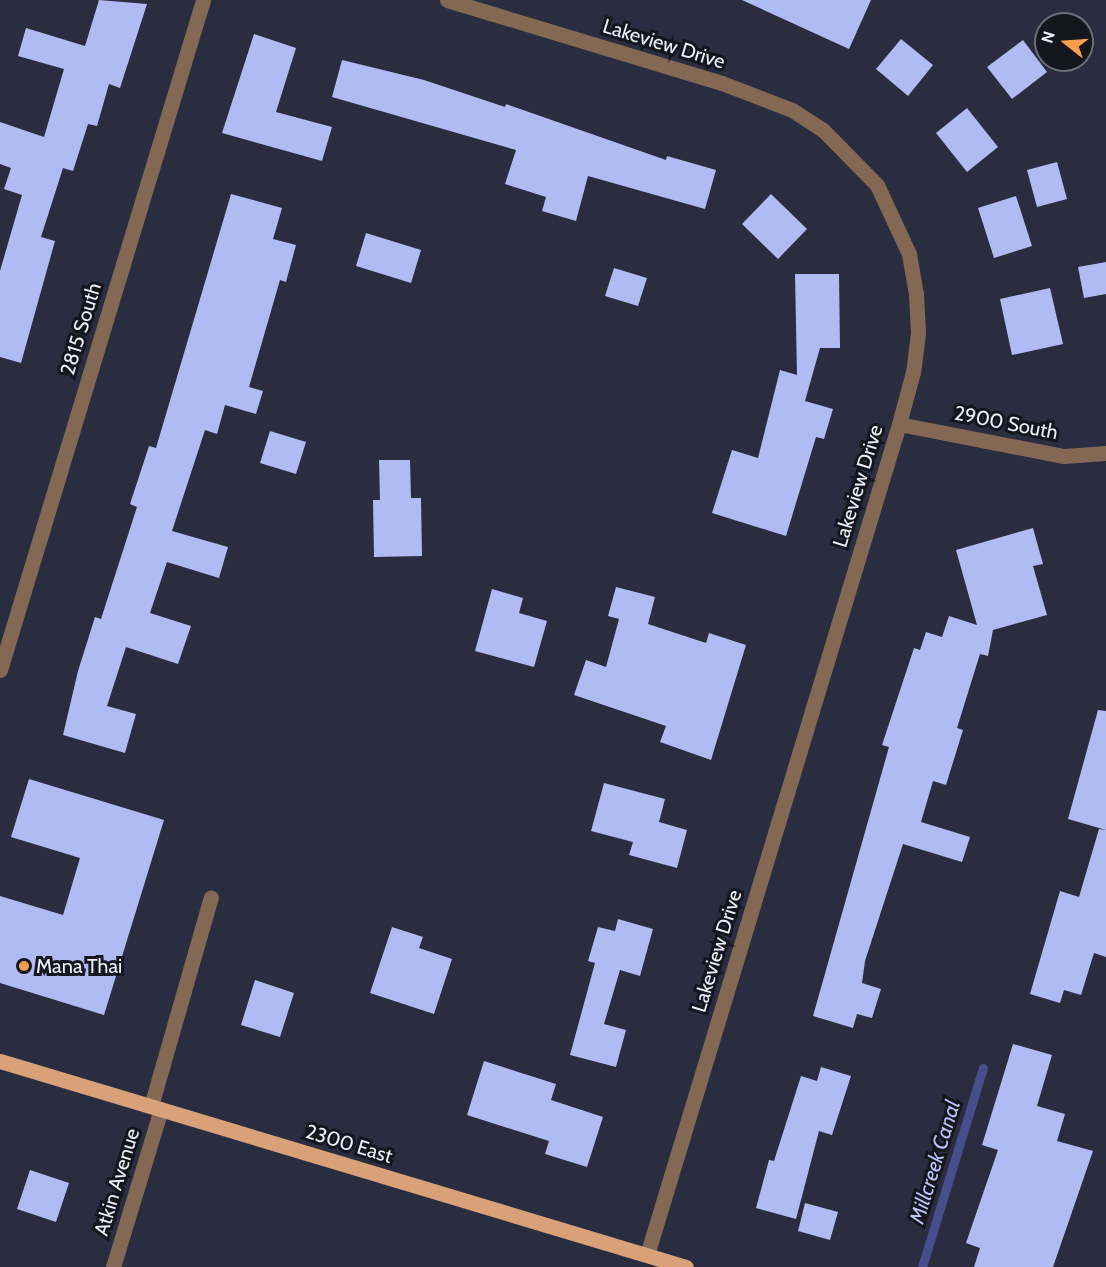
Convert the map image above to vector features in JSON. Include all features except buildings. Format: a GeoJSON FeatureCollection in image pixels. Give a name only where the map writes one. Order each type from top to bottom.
{"type":"FeatureCollection","features":[{"type":"Feature","properties":{"kind":"main road","name":"2300 East"},"geometry":{"type":"LineString","coordinates":[[0,1061],[686,1267]]}},
{"type":"Feature","properties":{"kind":"street","name":"2815 South"},"geometry":{"type":"LineString","coordinates":[[0,670],[203,0]]}},
{"type":"Feature","properties":{"kind":"street","name":"Lakeview Drive"},"geometry":{"type":"LineString","coordinates":[[447,0],[759,95],[815,125],[851,155],[881,193],[910,264],[918,333],[899,424],[647,1255]]}},
{"type":"Feature","properties":{"kind":"street","name":"2900 South"},"geometry":{"type":"LineString","coordinates":[[899,424],[1064,456],[1106,453]]}},
{"type":"Feature","properties":{"kind":"street","name":"Atkin Avenue"},"geometry":{"type":"LineString","coordinates":[[113,1267],[211,897]]}},
{"type":"Feature","properties":{"kind":"waterway","name":"Millcreek Canal"},"geometry":{"type":"LineString","coordinates":[[922,1267],[983,1068]]}},
{"type":"Feature","properties":{"kind":"place","name":"Mana Thai"},"geometry":{"type":"Point","coordinates":[24,966]}}]}
